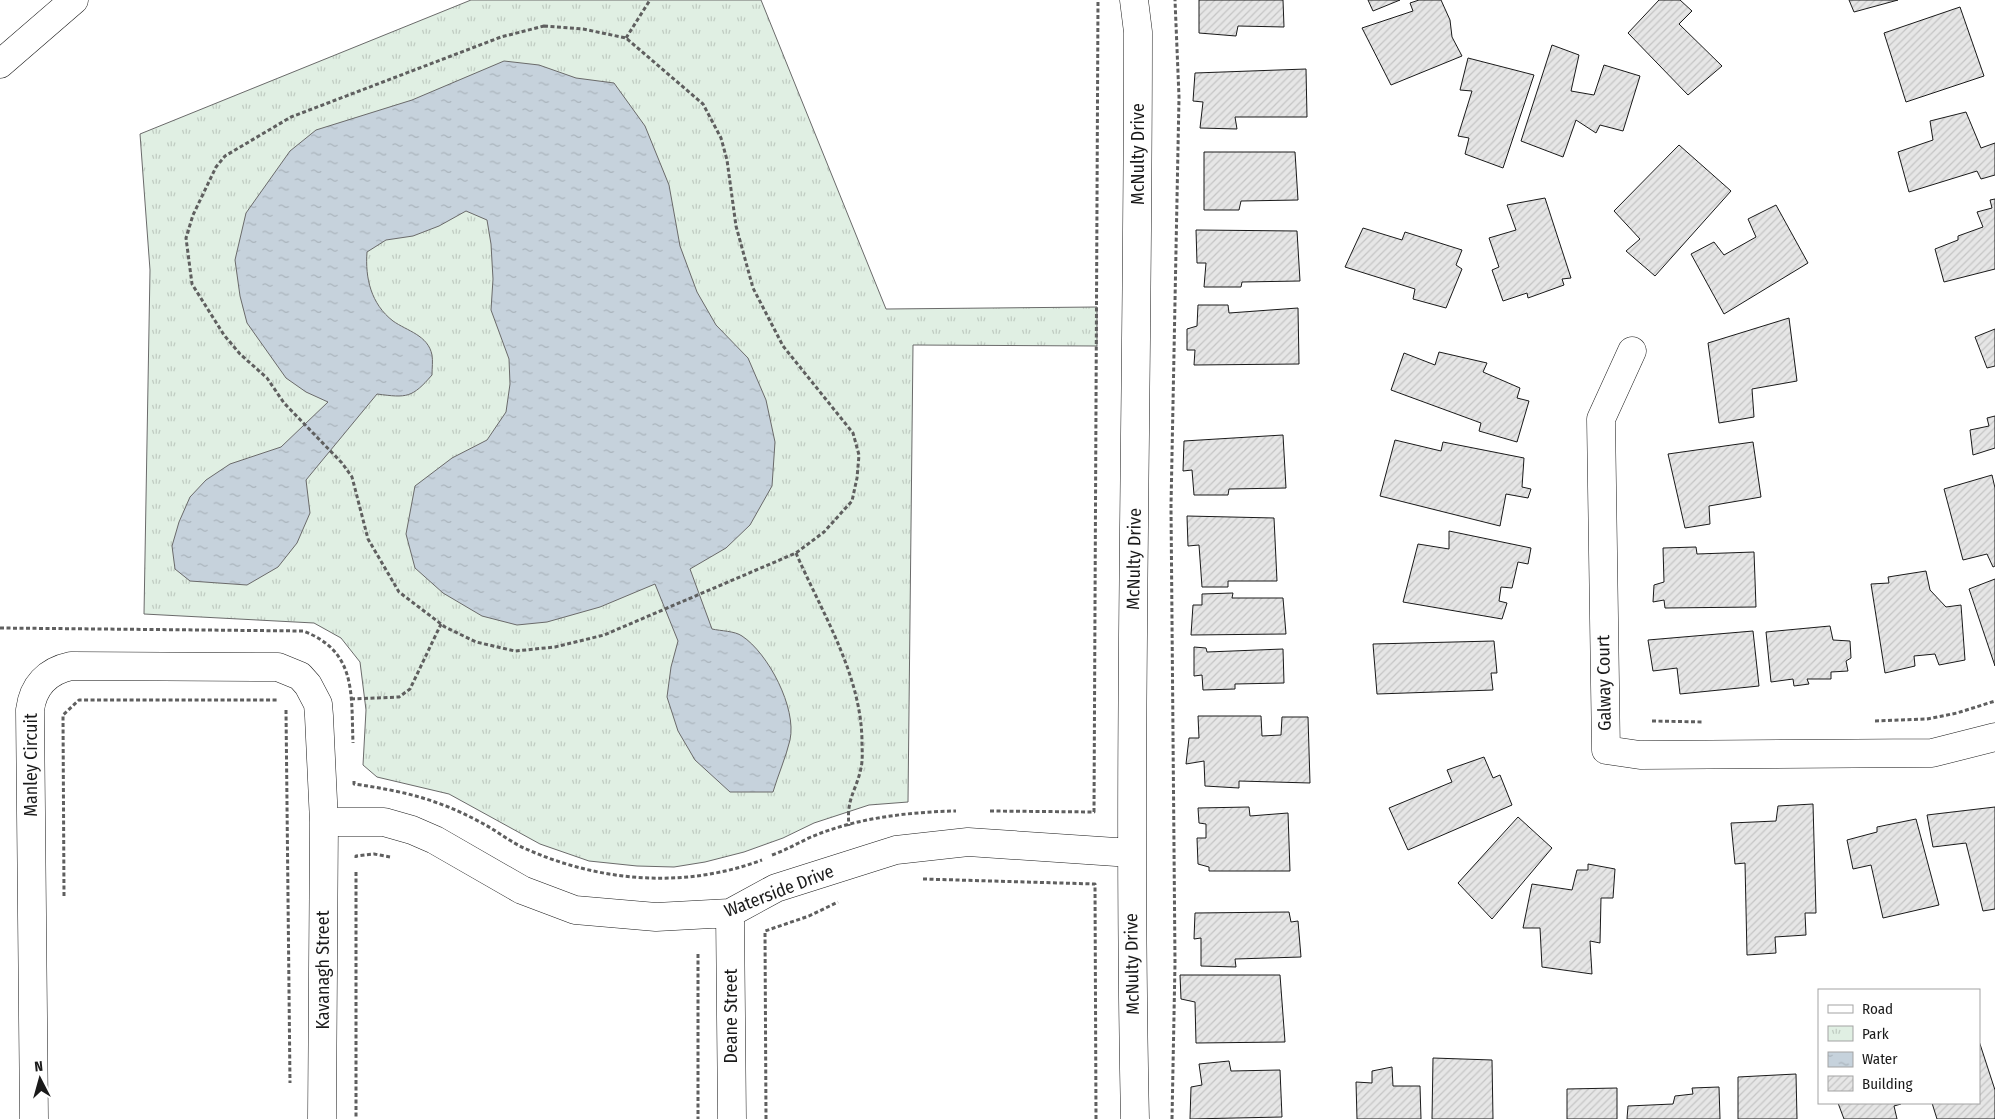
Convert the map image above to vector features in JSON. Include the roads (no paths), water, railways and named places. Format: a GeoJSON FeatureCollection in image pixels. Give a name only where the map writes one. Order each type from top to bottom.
{"type":"FeatureCollection","features":[{"type":"Feature","properties":{"kind":"street"},"geometry":{"type":"LineString","coordinates":[[0,64],[74,0]]}},
{"type":"Feature","properties":{"kind":"street","name":"McNulty Drive"},"geometry":{"type":"LineString","coordinates":[[1134,0],[1138,32],[1138,270],[1131,853],[1135,1119]]}},
{"type":"Feature","properties":{"kind":"street","name":"Galway Court"},"geometry":{"type":"LineString","coordinates":[[1632,351],[1601,419],[1606,750],[1640,755],[1932,752],[1995,736]]}},
{"type":"Feature","properties":{"kind":"street","name":"Manley Circuit"},"geometry":{"type":"LineString","coordinates":[[34,1119],[30,710],[33,694],[42,680],[60,668],[71,666],[266,666],[290,670],[308,684],[318,704],[324,822]]}},
{"type":"Feature","properties":{"kind":"street","name":"Waterside Drive"},"geometry":{"type":"LineString","coordinates":[[324,822],[384,822],[412,830],[435,840],[522,890],[576,910],[656,917],[730,913],[776,888],[896,850],[968,842],[1131,853]]}},
{"type":"Feature","properties":{"kind":"street","name":"Kavanagh Street"},"geometry":{"type":"LineString","coordinates":[[322,1119],[324,822]]}},
{"type":"Feature","properties":{"kind":"street","name":"Deane Street"},"geometry":{"type":"LineString","coordinates":[[730,913],[732,1119]]}},
{"type":"Feature","properties":{"kind":"water"},"geometry":{"type":"Polygon","coordinates":[[[504,61],[539,65],[576,78],[614,83],[645,126],[669,185],[680,246],[697,292],[716,325],[748,358],[766,400],[775,442],[772,486],[750,525],[726,548],[690,569],[712,629],[739,634],[752,644],[770,668],[785,698],[791,727],[790,740],[773,792],[730,792],[695,760],[678,731],[667,697],[671,667],[678,641],[655,584],[600,607],[547,622],[517,625],[482,616],[443,593],[415,568],[406,534],[415,486],[452,458],[487,440],[506,412],[510,384],[509,359],[491,310],[493,279],[491,244],[487,220],[466,211],[439,226],[413,236],[386,240],[367,252],[369,281],[379,307],[393,321],[422,338],[430,348],[432,375],[419,388],[408,395],[377,394],[306,480],[310,513],[297,543],[278,567],[247,585],[190,581],[175,569],[172,546],[179,522],[190,497],[206,480],[230,464],[281,447],[328,402],[306,392],[286,378],[247,323],[240,296],[235,260],[246,213],[290,151],[316,130],[412,100],[504,61]]]}}]}
